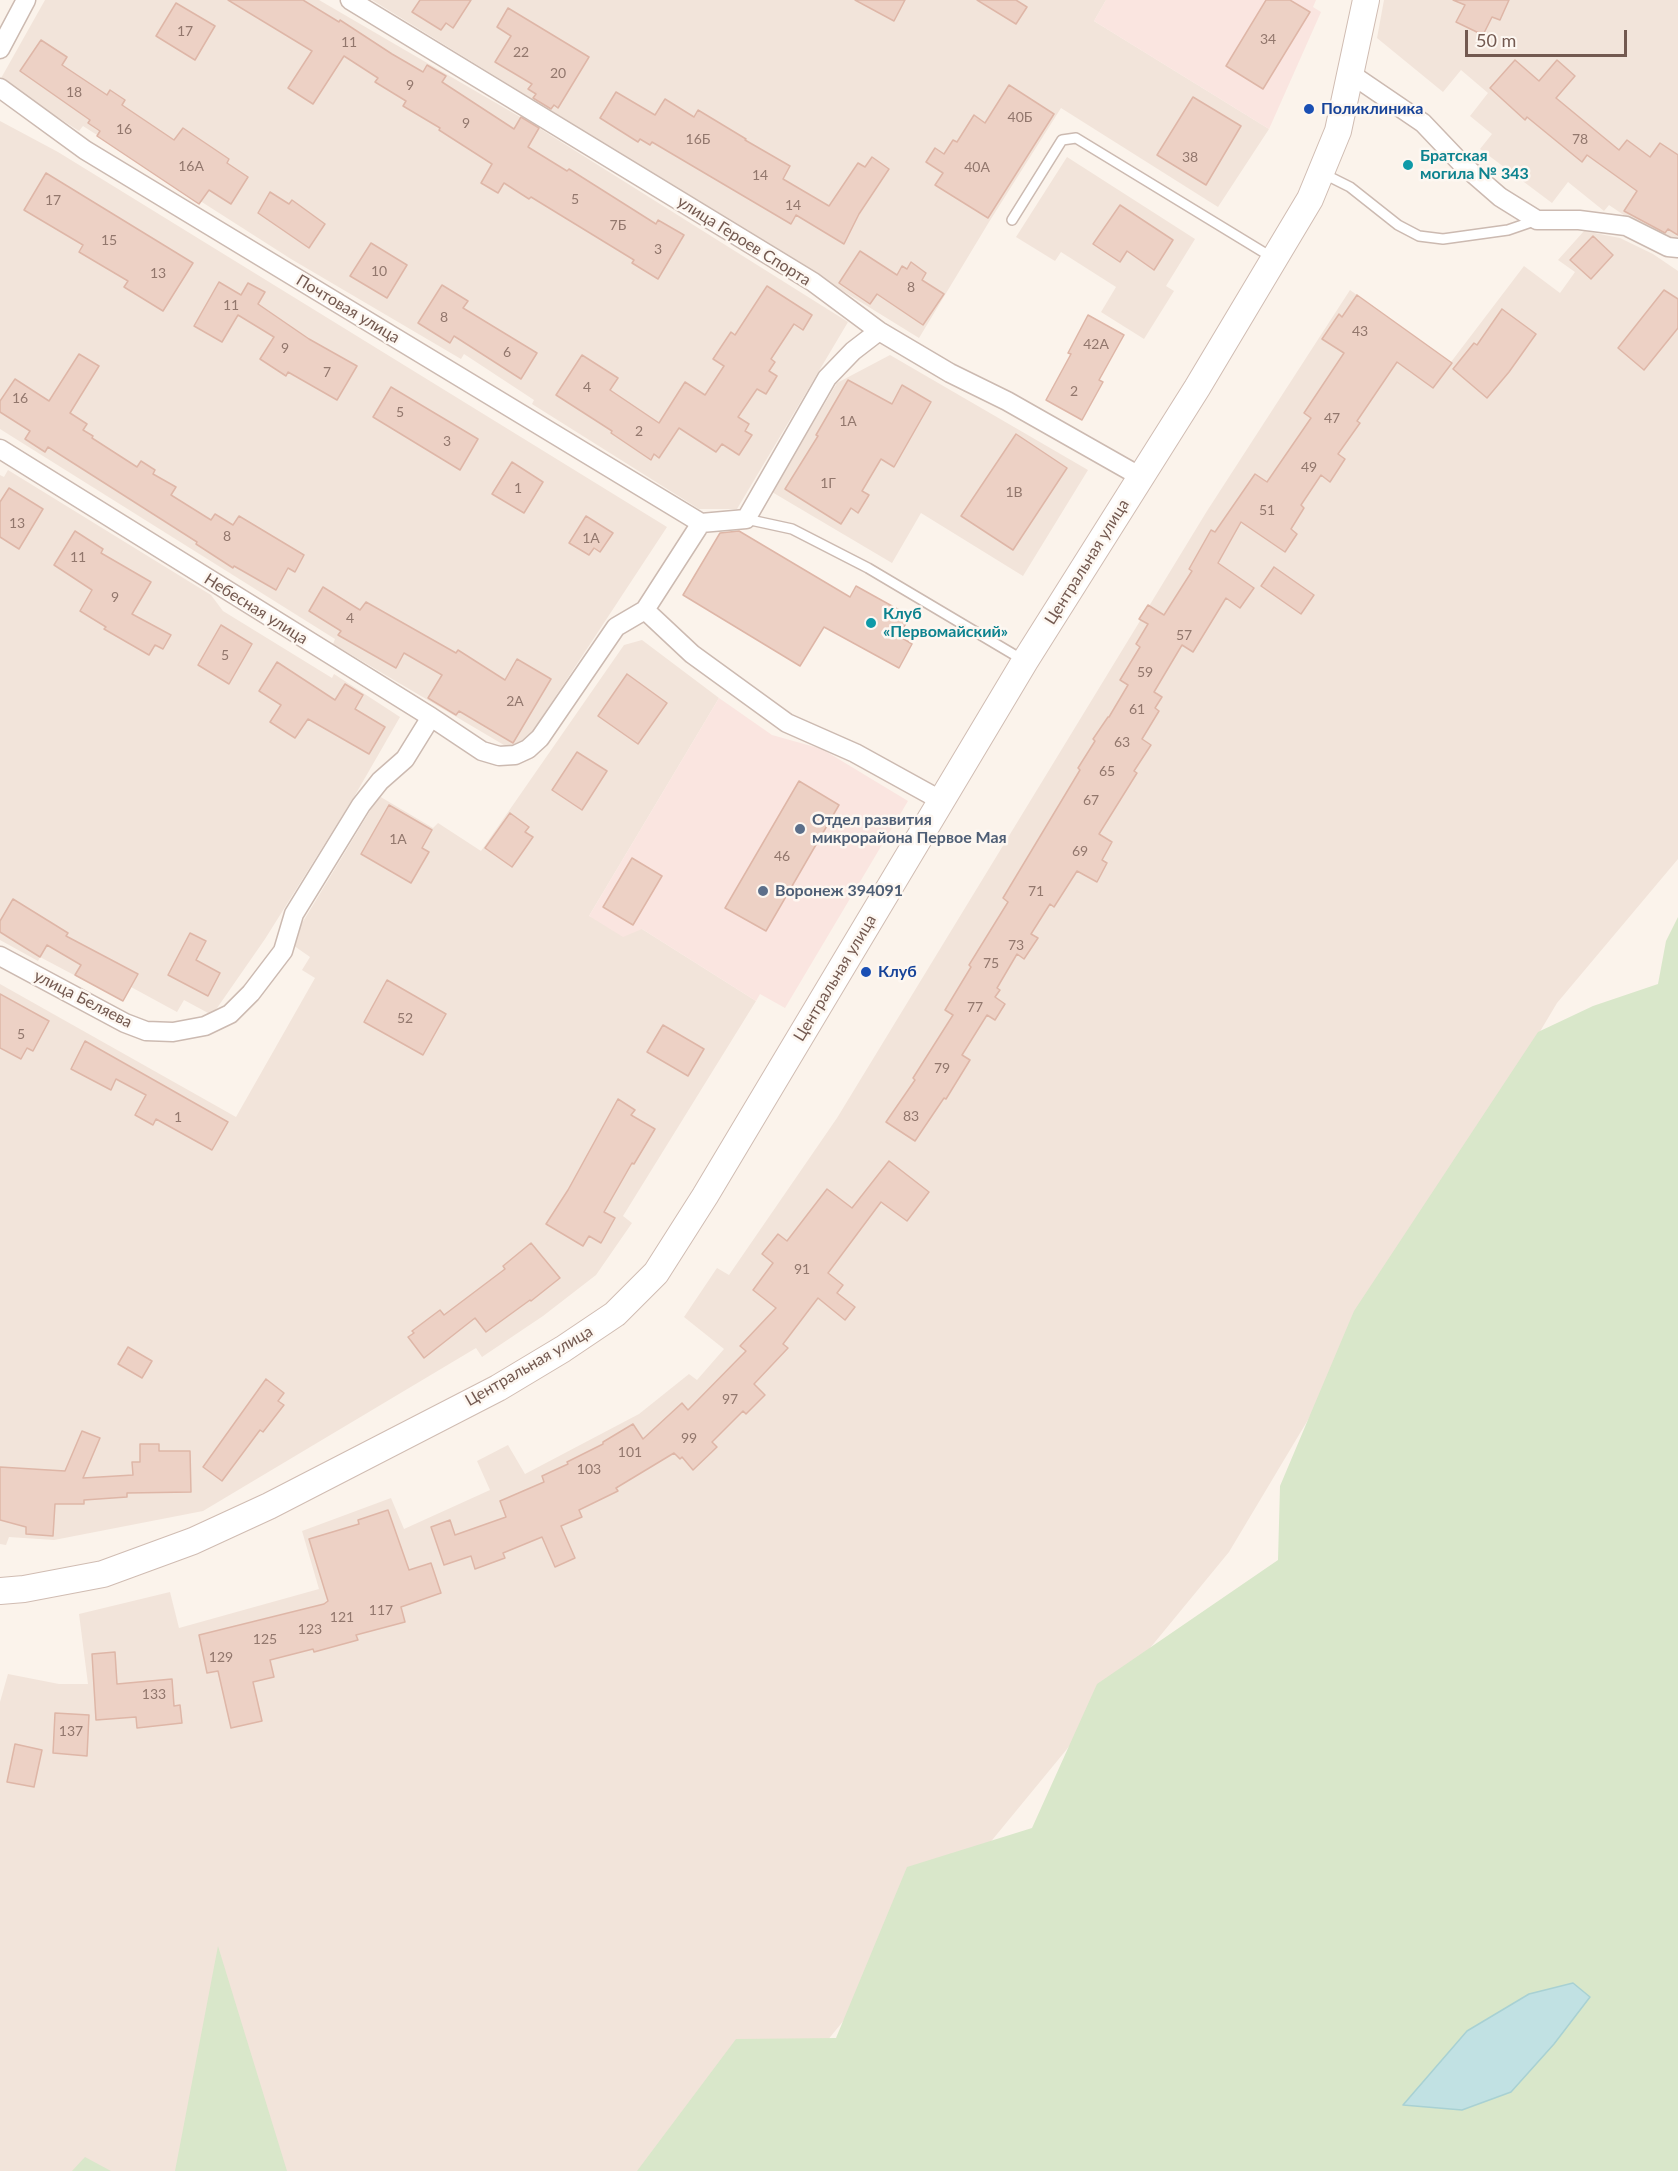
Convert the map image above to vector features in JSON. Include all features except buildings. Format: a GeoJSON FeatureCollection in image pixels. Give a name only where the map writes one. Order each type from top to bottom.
{"type":"FeatureCollection","features":[{"type":"Feature","properties":{"kind":"street"},"geometry":{"type":"LineString","coordinates":[[0,49],[26,0]]}},
{"type":"Feature","properties":{"kind":"street","name":"улица Героев Спорта"},"geometry":{"type":"LineString","coordinates":[[350,0],[813,282],[879,331],[950,373],[1007,401],[1141,477]]}},
{"type":"Feature","properties":{"kind":"street","name":"Центральная улица"},"geometry":{"type":"LineString","coordinates":[[0,1591],[34,1588],[103,1574],[193,1540],[259,1511],[498,1388],[615,1314],[656,1273],[717,1176],[1024,662],[1141,477],[1310,199],[1338,131],[1366,0]]}},
{"type":"Feature","properties":{"kind":"street"},"geometry":{"type":"LineString","coordinates":[[1351,74],[1423,123],[1462,164],[1500,197],[1537,220],[1579,220],[1626,226],[1668,247],[1678,248]]}},
{"type":"Feature","properties":{"kind":"street","name":"Почтовая улица"},"geometry":{"type":"LineString","coordinates":[[0,88],[85,150],[701,523]]}},
{"type":"Feature","properties":{"kind":"street"},"geometry":{"type":"LineString","coordinates":[[879,331],[853,351],[827,378],[746,519],[701,523],[645,610],[692,654],[786,723],[855,753],[942,801]]}},
{"type":"Feature","properties":{"kind":"street","name":"Небесная улица"},"geometry":{"type":"LineString","coordinates":[[0,449],[482,751],[499,756],[515,755],[528,749],[540,738],[616,627],[645,610]]}},
{"type":"Feature","properties":{"kind":"street","name":"улица Беляева"},"geometry":{"type":"LineString","coordinates":[[0,956],[125,1023],[146,1031],[173,1032],[205,1026],[230,1014],[251,993],[283,951],[294,914],[361,805],[380,781],[405,759],[431,717]]}},
{"type":"Feature","properties":{"kind":"lane"},"geometry":{"type":"LineString","coordinates":[[1012,220],[1062,140],[1076,138],[1275,259]]}},
{"type":"Feature","properties":{"kind":"lane"},"geometry":{"type":"LineString","coordinates":[[1322,172],[1350,187],[1398,225],[1419,236],[1443,239],[1508,230],[1537,220]]}},
{"type":"Feature","properties":{"kind":"lane"},"geometry":{"type":"LineString","coordinates":[[746,519],[792,529],[868,568],[1024,662]]}},
{"type":"Feature","properties":{"kind":"shaded area"},"geometry":{"type":"Polygon","coordinates":[[[45,0],[319,0],[539,128],[848,322],[737,509],[699,509],[532,404],[534,400],[464,354],[461,359],[291,259],[83,126],[79,131],[0,80],[45,0]]]}},
{"type":"Feature","properties":{"kind":"shaded area"},"geometry":{"type":"Polygon","coordinates":[[[372,0],[1106,0],[1094,21],[1269,129],[1218,207],[1061,108],[919,338],[372,0]]]}},
{"type":"Feature","properties":{"kind":"shaded area"},"geometry":{"type":"Polygon","coordinates":[[[1106,0],[1316,0],[1313,7],[1321,12],[1269,129],[1094,21],[1106,0]]]}},
{"type":"Feature","properties":{"kind":"shaded area"},"geometry":{"type":"Polygon","coordinates":[[[1384,0],[1678,0],[1678,239],[1659,239],[1609,205],[1604,211],[1568,182],[1552,203],[1480,149],[1492,134],[1470,116],[1488,93],[1461,70],[1443,92],[1377,38],[1384,0]]]}},
{"type":"Feature","properties":{"kind":"shaded area"},"geometry":{"type":"Polygon","coordinates":[[[0,121],[58,152],[667,527],[525,743],[509,748],[333,644],[335,639],[0,429],[0,121]]]}},
{"type":"Feature","properties":{"kind":"shaded area"},"geometry":{"type":"Polygon","coordinates":[[[1067,157],[1195,239],[1166,286],[1174,291],[1144,339],[1101,312],[1116,287],[1061,252],[1055,261],[1016,237],[1067,157]]]}},
{"type":"Feature","properties":{"kind":"shaded area"},"geometry":{"type":"Polygon","coordinates":[[[1584,231],[1620,238],[1653,254],[1678,271],[1678,859],[1557,1003],[1229,1552],[808,2064],[692,2171],[0,2171],[0,1702],[8,1674],[59,1684],[88,1684],[79,1614],[170,1592],[179,1628],[319,1589],[302,1531],[391,1498],[404,1529],[490,1490],[477,1461],[508,1445],[525,1474],[639,1414],[689,1374],[697,1380],[724,1349],[684,1317],[717,1268],[729,1275],[837,1118],[1207,511],[1350,290],[1451,362],[1524,266],[1560,293],[1575,272],[1558,260],[1584,231]]]}},
{"type":"Feature","properties":{"kind":"shaded area"},"geometry":{"type":"Polygon","coordinates":[[[890,355],[1088,470],[1023,576],[921,513],[892,563],[772,492],[837,383],[890,355]]]}},
{"type":"Feature","properties":{"kind":"shaded area"},"geometry":{"type":"Polygon","coordinates":[[[8,470],[211,595],[223,611],[332,678],[334,674],[400,717],[354,797],[265,939],[215,1011],[210,1014],[184,1000],[177,1012],[131,987],[123,1001],[40,957],[38,961],[0,940],[0,475],[4,477],[8,470]]]}},
{"type":"Feature","properties":{"kind":"shaded area"},"geometry":{"type":"Polygon","coordinates":[[[642,640],[719,698],[589,916],[642,929],[756,1001],[623,1216],[632,1223],[596,1275],[543,1316],[482,1357],[476,1348],[203,1511],[54,1540],[9,1537],[6,1545],[0,1544],[0,984],[236,1117],[315,978],[302,970],[310,957],[290,943],[379,796],[433,828],[438,823],[481,851],[624,645],[642,640]]]}},
{"type":"Feature","properties":{"kind":"shaded area"},"geometry":{"type":"Polygon","coordinates":[[[719,698],[772,735],[822,749],[908,801],[785,1008],[760,994],[756,1001],[642,929],[623,937],[589,916],[719,698]]]}},
{"type":"Feature","properties":{"kind":"green space"},"geometry":{"type":"Polygon","coordinates":[[[1678,917],[1678,2171],[637,2171],[736,2039],[836,2038],[907,1867],[1032,1828],[1097,1684],[1278,1560],[1280,1486],[1354,1311],[1538,1032],[1593,1006],[1658,984],[1666,941],[1678,917]]]}},
{"type":"Feature","properties":{"kind":"green space"},"geometry":{"type":"Polygon","coordinates":[[[218,1946],[287,2171],[175,2171],[218,1946]]]}},
{"type":"Feature","properties":{"kind":"green space"},"geometry":{"type":"Polygon","coordinates":[[[85,2157],[111,2171],[72,2171],[85,2157]]]}},
{"type":"Feature","properties":{"kind":"water"},"geometry":{"type":"Polygon","coordinates":[[[1573,1983],[1590,1997],[1554,2044],[1511,2092],[1462,2110],[1403,2105],[1467,2031],[1529,1994],[1573,1983]]]}},
{"type":"Feature","properties":{"kind":"place","name":"Поликлиника"},"geometry":{"type":"Point","coordinates":[1309,109]}},
{"type":"Feature","properties":{"kind":"place","name":"Братская могила № 343"},"geometry":{"type":"Point","coordinates":[1408,165]}},
{"type":"Feature","properties":{"kind":"place","name":"Клуб «Первомайский»"},"geometry":{"type":"Point","coordinates":[871,623]}},
{"type":"Feature","properties":{"kind":"place","name":"Отдел развития микрорайона Первое Мая"},"geometry":{"type":"Point","coordinates":[800,829]}},
{"type":"Feature","properties":{"kind":"place","name":"Воронеж 394091"},"geometry":{"type":"Point","coordinates":[763,891]}},
{"type":"Feature","properties":{"kind":"place","name":"Клуб"},"geometry":{"type":"Point","coordinates":[866,972]}}]}
